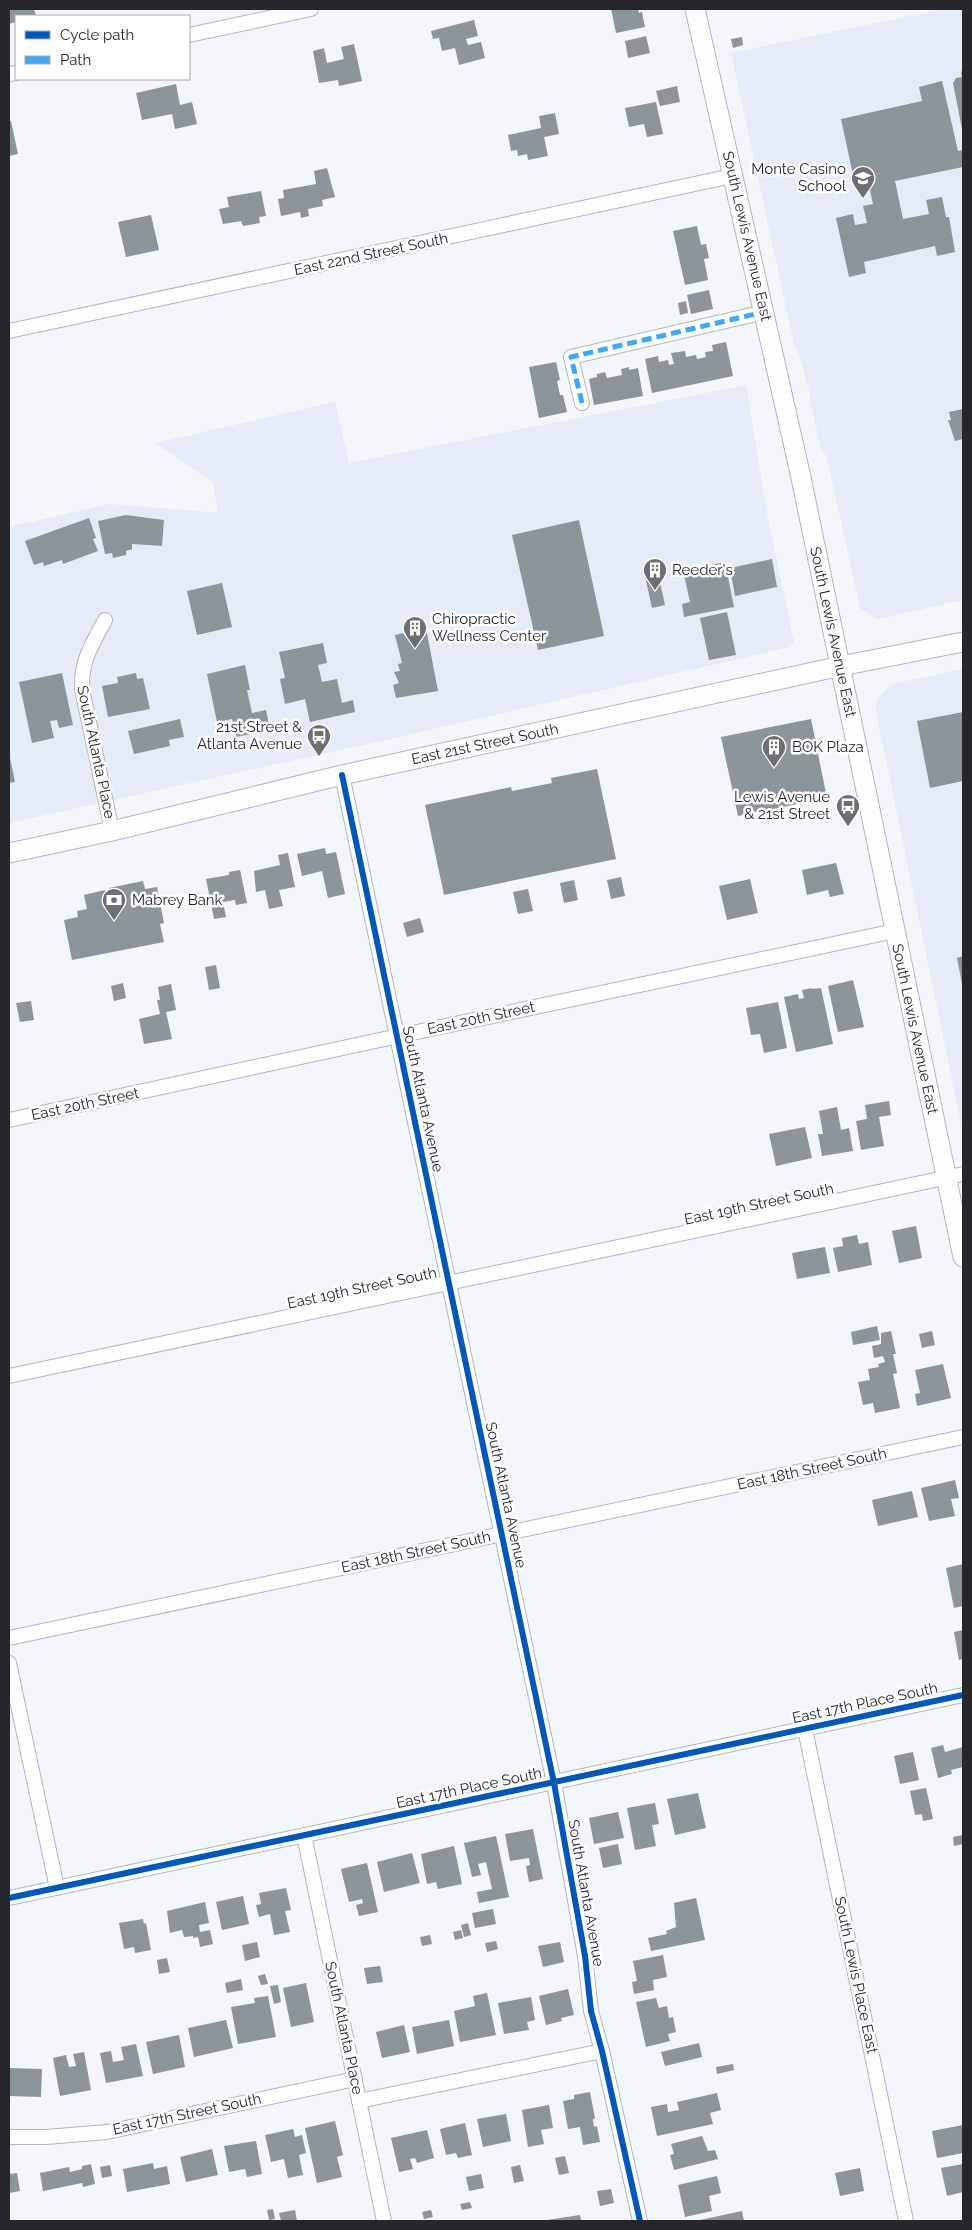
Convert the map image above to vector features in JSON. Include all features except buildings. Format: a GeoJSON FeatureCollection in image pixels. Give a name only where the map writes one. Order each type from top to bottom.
{"type":"FeatureCollection","features":[{"type":"Feature","properties":{"kind":"main road","name":"South Lewis Avenue East"},"geometry":{"type":"LineString","coordinates":[[696,9],[841,666],[895,932],[955,1176],[963,1257]]}},
{"type":"Feature","properties":{"kind":"main road","name":"East 21st Street South"},"geometry":{"type":"LineString","coordinates":[[9,853],[112,831],[342,775],[841,666],[963,642]]}},
{"type":"Feature","properties":{"kind":"street"},"geometry":{"type":"LineString","coordinates":[[190,35],[311,9]]}},
{"type":"Feature","properties":{"kind":"street","name":"East 22nd Street South"},"geometry":{"type":"LineString","coordinates":[[9,331],[732,176]]}},
{"type":"Feature","properties":{"kind":"street"},"geometry":{"type":"LineString","coordinates":[[582,403],[571,357],[764,312]]}},
{"type":"Feature","properties":{"kind":"street","name":"South Atlanta Place"},"geometry":{"type":"LineString","coordinates":[[105,620],[86,655],[81,672],[82,689],[112,831]]}},
{"type":"Feature","properties":{"kind":"street","name":"South Atlanta Avenue"},"geometry":{"type":"LineString","coordinates":[[342,775],[554,1783],[585,1956],[591,2011],[640,2221]]}},
{"type":"Feature","properties":{"kind":"street","name":"East 20th Street"},"geometry":{"type":"LineString","coordinates":[[9,1120],[397,1036],[895,932]]}},
{"type":"Feature","properties":{"kind":"street","name":"East 19th Street South"},"geometry":{"type":"LineString","coordinates":[[9,1376],[955,1176]]}},
{"type":"Feature","properties":{"kind":"street","name":"East 18th Street South"},"geometry":{"type":"LineString","coordinates":[[9,1638],[963,1437]]}},
{"type":"Feature","properties":{"kind":"street"},"geometry":{"type":"LineString","coordinates":[[9,1664],[57,1888]]}},
{"type":"Feature","properties":{"kind":"street","name":"East 17th Place South"},"geometry":{"type":"LineString","coordinates":[[9,1898],[963,1695]]}},
{"type":"Feature","properties":{"kind":"street","name":"South Lewis Place East"},"geometry":{"type":"LineString","coordinates":[[805,1729],[906,2221]]}},
{"type":"Feature","properties":{"kind":"street","name":"South Atlanta Place"},"geometry":{"type":"LineString","coordinates":[[304,1835],[384,2221]]}},
{"type":"Feature","properties":{"kind":"street"},"geometry":{"type":"LineString","coordinates":[[359,2101],[602,2052]]}},
{"type":"Feature","properties":{"kind":"street","name":"East 17th Street South"},"geometry":{"type":"LineString","coordinates":[[13,2138],[107,2132],[355,2079]]}},
{"type":"Feature","properties":{"kind":"shaded area","name":"Monte Casino School"},"geometry":{"type":"Polygon","coordinates":[[[944,9],[963,9],[963,600],[877,619],[860,608],[827,457],[821,448],[810,394],[799,354],[794,344],[731,53],[944,9]]]}},
{"type":"Feature","properties":{"kind":"shaded area"},"geometry":{"type":"Polygon","coordinates":[[[746,385],[767,514],[794,642],[790,647],[381,741],[9,823],[9,527],[109,504],[218,513],[213,482],[156,443],[335,402],[349,463],[746,385]]]}},
{"type":"Feature","properties":{"kind":"shaded area"},"geometry":{"type":"Polygon","coordinates":[[[963,669],[963,1133],[876,711],[877,701],[883,692],[896,683],[963,669]]]}},
{"type":"Feature","properties":{"kind":"marked path"},"geometry":{"type":"LineString","coordinates":[[582,403],[571,357],[764,312]]}},
{"type":"Feature","properties":{"kind":"cycle path"},"geometry":{"type":"LineString","coordinates":[[342,775],[554,1783],[585,1956],[591,2011],[602,2051],[640,2221]]}},
{"type":"Feature","properties":{"kind":"cycle path"},"geometry":{"type":"LineString","coordinates":[[9,1898],[963,1695]]}},
{"type":"Feature","properties":{"kind":"place","name":"Monte Casino School"},"geometry":{"type":"Point","coordinates":[863,199]}},
{"type":"Feature","properties":{"kind":"place","name":"Reeder's"},"geometry":{"type":"Point","coordinates":[655,591]}},
{"type":"Feature","properties":{"kind":"place","name":"Chiropractic Wellness Center"},"geometry":{"type":"Point","coordinates":[415,649]}},
{"type":"Feature","properties":{"kind":"place","name":"21st Street & Atlanta Avenue"},"geometry":{"type":"Point","coordinates":[319,757]}},
{"type":"Feature","properties":{"kind":"place","name":"BOK Plaza"},"geometry":{"type":"Point","coordinates":[774,768]}},
{"type":"Feature","properties":{"kind":"place","name":"Lewis Avenue & 21st Street"},"geometry":{"type":"Point","coordinates":[848,827]}},
{"type":"Feature","properties":{"kind":"place","name":"Mabrey Bank"},"geometry":{"type":"Point","coordinates":[114,921]}}]}
